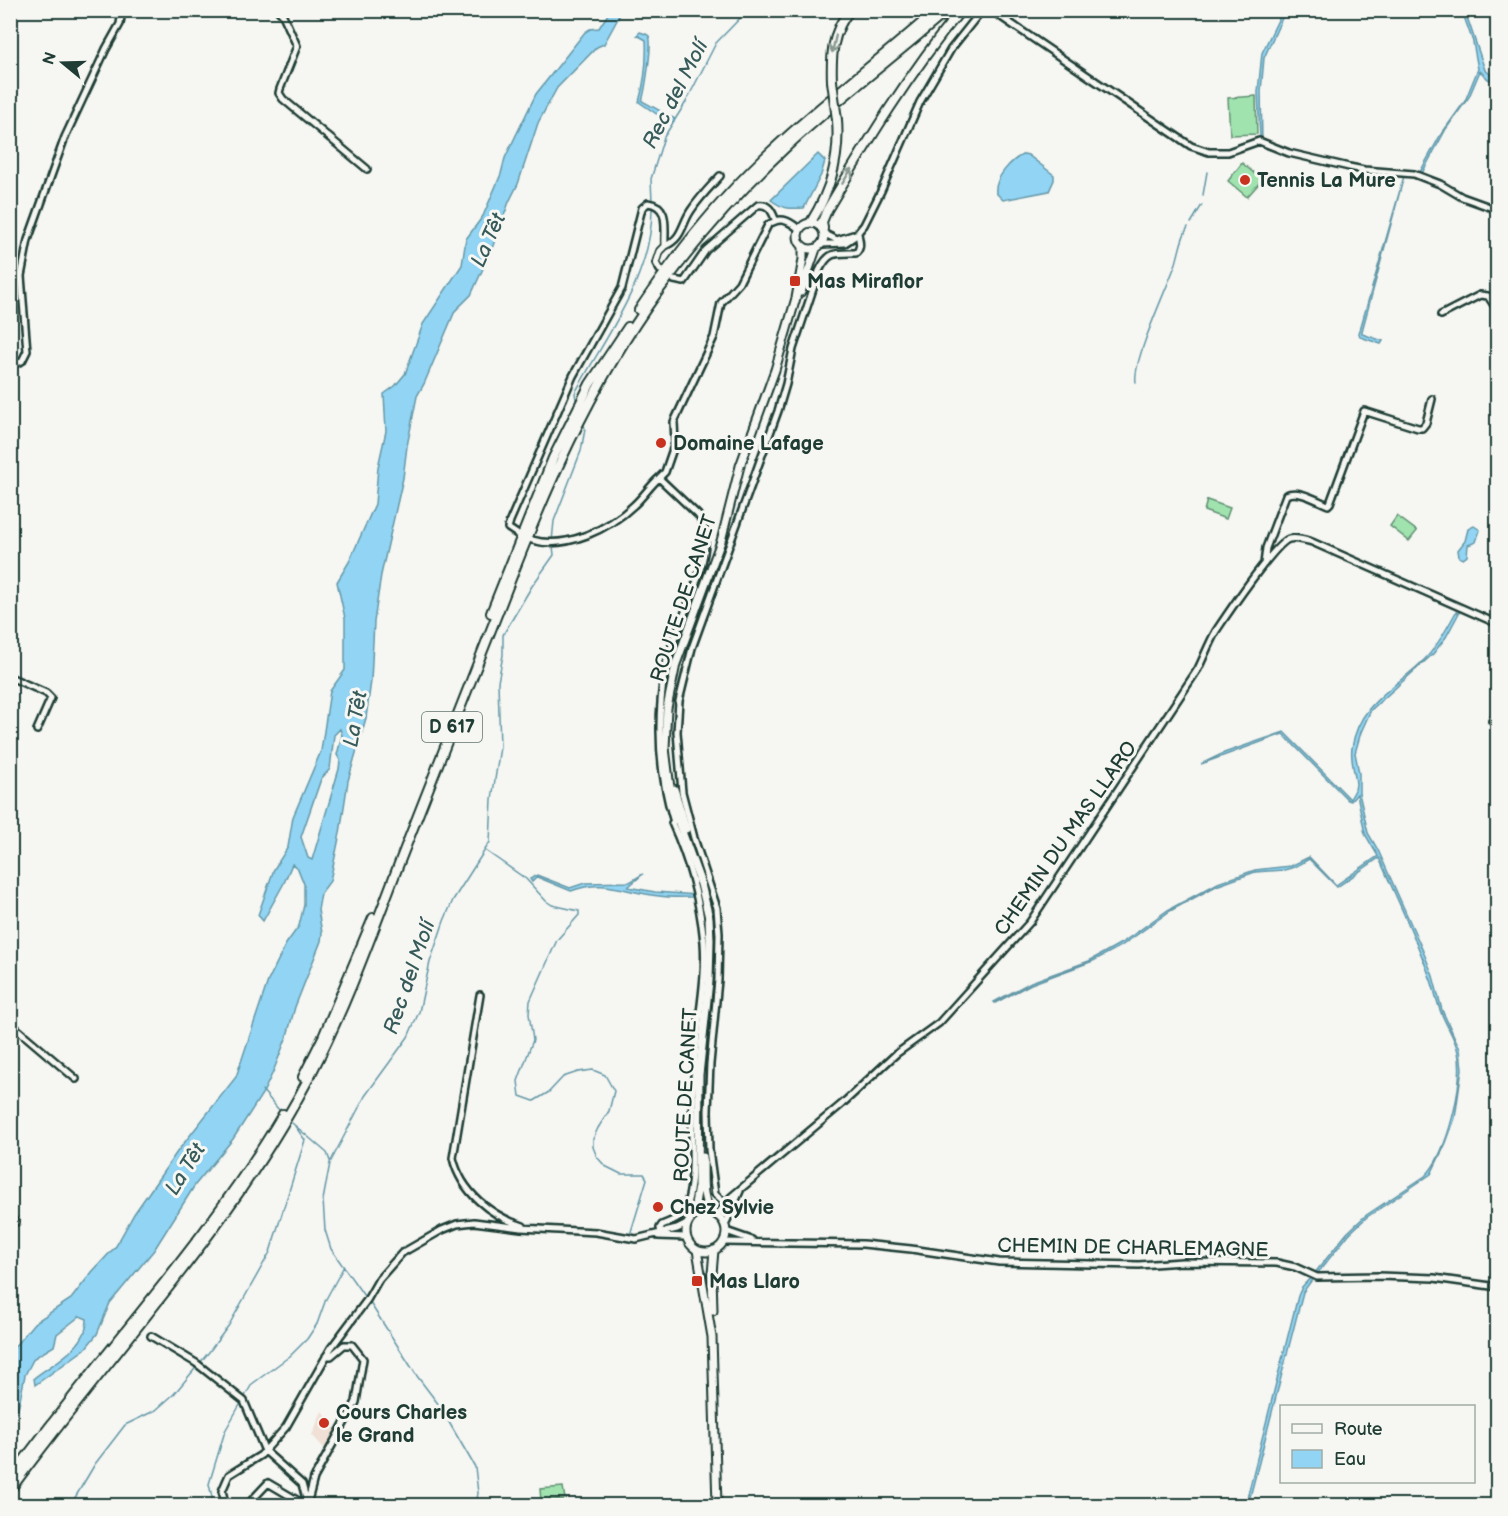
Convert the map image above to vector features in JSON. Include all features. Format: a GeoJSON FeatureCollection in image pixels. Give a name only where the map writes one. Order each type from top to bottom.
{"type":"FeatureCollection","features":[{"type":"Feature","properties":{"kind":"highway"},"geometry":{"type":"LineString","coordinates":[[811,222],[835,169],[838,152],[832,81],[833,45],[841,23],[850,10]]}},
{"type":"Feature","properties":{"kind":"highway","name":"D 617"},"geometry":{"type":"LineString","coordinates":[[10,1479],[234,1190],[295,1095],[323,1037],[382,896],[540,486],[590,384],[682,250],[763,159],[807,119],[938,10]]}},
{"type":"Feature","properties":{"kind":"highway","name":"D 617"},"geometry":{"type":"LineString","coordinates":[[10,1490],[217,1225],[256,1169],[300,1094],[328,1040],[365,950],[544,496],[583,412],[626,340],[660,288],[762,170],[839,101],[948,10]]}},
{"type":"Feature","properties":{"kind":"highway"},"geometry":{"type":"LineString","coordinates":[[824,231],[822,222],[827,210],[884,115],[936,40],[961,10]]}},
{"type":"Feature","properties":{"kind":"main road"},"geometry":{"type":"LineString","coordinates":[[806,223],[815,223],[824,231],[819,246],[803,246],[798,239],[799,230],[806,223]]}},
{"type":"Feature","properties":{"kind":"main road","name":"ROUTE DE CANET"},"geometry":{"type":"LineString","coordinates":[[693,1216],[698,1186],[699,1075],[709,981],[709,918],[701,884],[675,818],[668,780],[665,726],[671,684],[687,632],[721,541],[740,466],[775,370],[796,298],[803,246]]}},
{"type":"Feature","properties":{"kind":"main road","name":"ROUTE DE CANET"},"geometry":{"type":"LineString","coordinates":[[714,1214],[707,1207],[705,1198],[702,1111],[704,1049],[714,940],[704,882],[673,786],[669,749],[670,708],[680,665],[717,563],[738,483],[770,395],[819,246]]}},
{"type":"Feature","properties":{"kind":"main road"},"geometry":{"type":"LineString","coordinates":[[697,1250],[714,1250],[723,1242],[725,1228],[714,1214],[702,1212],[693,1216],[687,1224],[686,1237],[697,1250],[712,1337],[719,1506]]}},
{"type":"Feature","properties":{"kind":"main road"},"geometry":{"type":"LineString","coordinates":[[714,1250],[712,1304],[717,1383],[719,1506]]}},
{"type":"Feature","properties":{"kind":"street"},"geometry":{"type":"LineString","coordinates":[[10,366],[22,361],[27,351],[21,286],[28,240],[65,137],[120,24],[122,10]]}},
{"type":"Feature","properties":{"kind":"street"},"geometry":{"type":"LineString","coordinates":[[278,10],[283,15],[297,46],[279,93],[283,99],[368,169]]}},
{"type":"Feature","properties":{"kind":"street"},"geometry":{"type":"LineString","coordinates":[[819,246],[845,243],[858,233],[867,220],[920,102],[951,50],[981,10]]}},
{"type":"Feature","properties":{"kind":"street"},"geometry":{"type":"LineString","coordinates":[[991,10],[1191,146],[1209,152],[1228,152],[1259,141],[1289,153],[1348,167],[1414,174],[1440,184],[1462,197],[1497,210]]}},
{"type":"Feature","properties":{"kind":"street"},"geometry":{"type":"LineString","coordinates":[[660,270],[656,263],[657,257],[665,246],[675,242],[689,212],[720,176]]}},
{"type":"Feature","properties":{"kind":"street"},"geometry":{"type":"LineString","coordinates":[[517,534],[508,528],[510,521],[573,376],[622,288],[642,208],[649,203],[657,204],[662,209],[665,246]]}},
{"type":"Feature","properties":{"kind":"street"},"geometry":{"type":"LineString","coordinates":[[674,280],[684,282],[706,250],[758,205],[763,204],[773,211],[775,219]]}},
{"type":"Feature","properties":{"kind":"street"},"geometry":{"type":"LineString","coordinates":[[532,540],[544,544],[559,543],[601,528],[635,505],[659,478],[664,472],[675,443],[674,423],[714,336],[721,303],[739,283],[768,225],[775,219],[783,219],[799,230]]}},
{"type":"Feature","properties":{"kind":"street"},"geometry":{"type":"LineString","coordinates":[[824,231],[837,240],[858,233]]}},
{"type":"Feature","properties":{"kind":"street"},"geometry":{"type":"LineString","coordinates":[[729,1206],[715,1194],[709,1131],[710,1073],[718,980],[717,908],[682,792],[677,716],[685,671],[692,648],[778,411],[793,349],[819,271],[825,259],[830,255],[856,253],[860,244],[858,233]]}},
{"type":"Feature","properties":{"kind":"street"},"geometry":{"type":"LineString","coordinates":[[1441,315],[1480,295],[1488,296],[1497,311]]}},
{"type":"Feature","properties":{"kind":"street","name":"CHEMIN DU MAS LLARO"},"geometry":{"type":"LineString","coordinates":[[1264,565],[1266,548],[1286,495],[1296,493],[1328,505],[1330,503],[1364,411],[1422,428],[1426,423],[1432,399]]}},
{"type":"Feature","properties":{"kind":"street"},"geometry":{"type":"LineString","coordinates":[[659,478],[704,522],[705,533],[702,567],[674,637],[665,669],[660,750],[662,776],[675,818],[672,823],[686,856],[703,938],[704,954],[702,1000],[695,1058],[692,1178],[685,1210],[675,1221],[662,1225],[661,1235]]}},
{"type":"Feature","properties":{"kind":"street","name":"CHEMIN DU MAS LLARO"},"geometry":{"type":"LineString","coordinates":[[729,1206],[742,1188],[842,1104],[896,1054],[939,1023],[1030,922],[1198,669],[1216,631],[1272,554],[1285,541],[1289,538],[1300,539],[1335,552],[1497,624]]}},
{"type":"Feature","properties":{"kind":"street"},"geometry":{"type":"LineString","coordinates":[[10,677],[46,693],[51,698],[38,730]]}},
{"type":"Feature","properties":{"kind":"street"},"geometry":{"type":"LineString","coordinates":[[1492,721],[1497,713]]}},
{"type":"Feature","properties":{"kind":"street"},"geometry":{"type":"LineString","coordinates":[[480,996],[453,1158],[456,1171],[470,1192],[490,1212],[533,1229]]}},
{"type":"Feature","properties":{"kind":"street"},"geometry":{"type":"LineString","coordinates":[[10,1023],[76,1079]]}},
{"type":"Feature","properties":{"kind":"street"},"geometry":{"type":"LineString","coordinates":[[714,1214],[729,1206]]}},
{"type":"Feature","properties":{"kind":"street"},"geometry":{"type":"LineString","coordinates":[[725,1228],[729,1206]]}},
{"type":"Feature","properties":{"kind":"street"},"geometry":{"type":"LineString","coordinates":[[226,1506],[222,1491],[229,1475],[265,1451],[286,1427],[326,1356],[367,1300],[379,1279],[402,1253],[442,1230],[457,1224],[474,1222],[636,1239],[661,1235],[686,1237]]}},
{"type":"Feature","properties":{"kind":"street"},"geometry":{"type":"LineString","coordinates":[[661,1235],[687,1224]]}},
{"type":"Feature","properties":{"kind":"street","name":"CHEMIN DE CHARLEMAGNE"},"geometry":{"type":"LineString","coordinates":[[725,1228],[748,1240],[765,1242]]}},
{"type":"Feature","properties":{"kind":"street","name":"CHEMIN DE CHARLEMAGNE"},"geometry":{"type":"LineString","coordinates":[[723,1242],[863,1244],[999,1262],[1139,1265],[1182,1262],[1277,1263],[1295,1267],[1314,1276],[1434,1278],[1497,1287]]}},
{"type":"Feature","properties":{"kind":"street"},"geometry":{"type":"LineString","coordinates":[[151,1336],[199,1366],[242,1400],[265,1451],[302,1484],[308,1506]]}},
{"type":"Feature","properties":{"kind":"street"},"geometry":{"type":"LineString","coordinates":[[308,1506],[310,1488],[314,1478],[356,1402],[363,1367],[363,1359],[352,1345],[344,1345],[331,1356],[326,1356]]}},
{"type":"Feature","properties":{"kind":"street"},"geometry":{"type":"LineString","coordinates":[[252,1500],[268,1483],[308,1506]]}},
{"type":"Feature","properties":{"kind":"shaded area","name":"Cours Charles le Grand"},"geometry":{"type":"Polygon","coordinates":[[[322,1411],[337,1431],[328,1448],[324,1448],[312,1435],[322,1411]]]}},
{"type":"Feature","properties":{"kind":"green space"},"geometry":{"type":"Polygon","coordinates":[[[1256,96],[1257,134],[1230,135],[1228,98],[1256,96]]]}},
{"type":"Feature","properties":{"kind":"green space","name":"Tennis La Mure"},"geometry":{"type":"Polygon","coordinates":[[[1242,163],[1262,180],[1247,197],[1228,181],[1242,163]]]}},
{"type":"Feature","properties":{"kind":"green space"},"geometry":{"type":"Polygon","coordinates":[[[1207,500],[1230,508],[1226,519],[1204,511],[1207,500]]]}},
{"type":"Feature","properties":{"kind":"green space"},"geometry":{"type":"Polygon","coordinates":[[[1397,516],[1417,531],[1409,541],[1390,526],[1397,516]]]}},
{"type":"Feature","properties":{"kind":"green space"},"geometry":{"type":"Polygon","coordinates":[[[563,1487],[565,1499],[541,1501],[540,1489],[563,1487]]]}},
{"type":"Feature","properties":{"kind":"water","name":"La Têt"},"geometry":{"type":"Polygon","coordinates":[[[610,11],[622,11],[604,44],[597,47],[557,88],[538,123],[518,184],[491,251],[471,295],[455,311],[417,396],[403,478],[381,575],[374,622],[371,681],[366,718],[348,781],[330,881],[321,893],[318,910],[321,941],[273,1072],[264,1091],[233,1139],[195,1185],[154,1250],[110,1303],[97,1334],[85,1349],[35,1385],[34,1378],[68,1353],[82,1338],[87,1319],[80,1316],[57,1334],[54,1346],[34,1358],[25,1375],[11,1431],[11,1351],[34,1323],[71,1299],[116,1246],[134,1214],[177,1152],[236,1077],[268,981],[286,944],[299,926],[304,905],[304,884],[298,869],[292,864],[263,921],[258,915],[274,869],[288,847],[293,817],[321,751],[330,691],[345,670],[345,618],[337,582],[349,562],[375,504],[378,467],[386,431],[384,394],[405,374],[423,324],[462,265],[466,239],[483,216],[501,174],[505,158],[536,94],[585,32],[599,28],[610,11]],[[340,729],[334,735],[330,769],[321,779],[301,837],[308,858],[312,860],[339,769],[340,760],[337,755],[342,735],[340,729]]]}},
{"type":"Feature","properties":{"kind":"water"},"geometry":{"type":"Polygon","coordinates":[[[1287,11],[1295,11],[1282,18],[1264,58],[1261,91],[1262,140],[1260,138],[1258,92],[1262,53],[1279,18],[1287,11]]]}},
{"type":"Feature","properties":{"kind":"water"},"geometry":{"type":"Polygon","coordinates":[[[1462,11],[1465,11],[1485,70],[1497,79],[1497,82],[1488,79],[1480,71],[1469,97],[1446,129],[1421,175],[1419,174],[1440,136],[1465,101],[1478,69],[1473,42],[1462,11]]]}},
{"type":"Feature","properties":{"kind":"water"},"geometry":{"type":"Polygon","coordinates":[[[640,32],[649,36],[650,40],[642,101],[675,119],[673,122],[667,121],[639,102],[646,56],[646,40],[637,35],[640,32]]]}},
{"type":"Feature","properties":{"kind":"water"},"geometry":{"type":"Polygon","coordinates":[[[818,154],[825,161],[821,175],[804,208],[786,208],[771,200],[818,154]]]}},
{"type":"Feature","properties":{"kind":"water"},"geometry":{"type":"Polygon","coordinates":[[[1024,154],[1054,175],[1049,191],[1003,200],[996,193],[998,181],[1009,165],[1024,154]]]}},
{"type":"Feature","properties":{"kind":"water"},"geometry":{"type":"Polygon","coordinates":[[[1404,176],[1362,331],[1362,334],[1383,341],[1381,344],[1360,337],[1359,333],[1404,176]]]}},
{"type":"Feature","properties":{"kind":"water"},"geometry":{"type":"Polygon","coordinates":[[[1474,526],[1480,530],[1476,542],[1468,545],[1467,556],[1463,559],[1459,557],[1458,550],[1465,541],[1468,529],[1474,526]]]}},
{"type":"Feature","properties":{"kind":"water"},"geometry":{"type":"Polygon","coordinates":[[[1456,612],[1459,613],[1446,637],[1433,654],[1371,710],[1355,753],[1359,773],[1359,793],[1368,833],[1378,850],[1423,951],[1433,976],[1442,1010],[1460,1049],[1462,1069],[1455,1118],[1431,1174],[1367,1217],[1349,1234],[1316,1275],[1314,1274],[1347,1233],[1365,1216],[1425,1176],[1433,1166],[1447,1136],[1459,1081],[1457,1046],[1440,1010],[1418,946],[1379,858],[1337,887],[1309,859],[1295,867],[1255,872],[1216,886],[1170,911],[1121,946],[1093,961],[1031,984],[994,1002],[1031,982],[1089,961],[1123,942],[1168,910],[1218,883],[1255,870],[1291,866],[1309,857],[1336,885],[1378,856],[1365,834],[1357,794],[1351,801],[1348,800],[1283,734],[1201,764],[1224,753],[1284,732],[1350,799],[1356,784],[1352,748],[1362,718],[1381,697],[1426,658],[1439,642],[1456,612]]]}},
{"type":"Feature","properties":{"kind":"water"},"geometry":{"type":"Polygon","coordinates":[[[643,874],[628,887],[655,892],[697,895],[698,897],[664,897],[605,886],[583,887],[571,891],[537,877],[532,882],[530,879],[537,875],[570,888],[585,883],[630,882],[643,874]]]}},
{"type":"Feature","properties":{"kind":"water"},"geometry":{"type":"Polygon","coordinates":[[[1312,1276],[1314,1277],[1303,1292],[1248,1505],[1245,1506],[1298,1296],[1302,1287],[1312,1276]]]}},
{"type":"Feature","properties":{"kind":"waterway","name":"Rec del Molí"},"geometry":{"type":"LineString","coordinates":[[652,202],[651,179],[664,137],[686,102],[716,43],[748,10]]}},
{"type":"Feature","properties":{"kind":"waterway"},"geometry":{"type":"LineString","coordinates":[[1203,195],[1207,172]]}},
{"type":"Feature","properties":{"kind":"waterway"},"geometry":{"type":"LineString","coordinates":[[1191,223],[1202,205]]}},
{"type":"Feature","properties":{"kind":"waterway","name":"Rec del Molí"},"geometry":{"type":"LineString","coordinates":[[576,400],[575,393],[614,326],[637,280],[650,232],[652,206]]}},
{"type":"Feature","properties":{"kind":"waterway"},"geometry":{"type":"LineString","coordinates":[[1136,382],[1139,358],[1188,227]]}},
{"type":"Feature","properties":{"kind":"waterway","name":"Rec del Molí"},"geometry":{"type":"LineString","coordinates":[[552,541],[554,521],[581,451],[584,425]]}},
{"type":"Feature","properties":{"kind":"waterway","name":"Rec del Molí"},"geometry":{"type":"LineString","coordinates":[[364,1296],[331,1249],[325,1230],[323,1200],[330,1163],[365,1096],[408,1037],[419,1012],[430,962],[444,921],[453,900],[490,842],[492,799],[500,747],[498,682],[503,655],[503,635],[532,586],[554,555],[553,546]]}},
{"type":"Feature","properties":{"kind":"waterway"},"geometry":{"type":"LineString","coordinates":[[486,851],[526,879],[552,905],[579,911],[579,915],[557,940],[530,1001],[529,1014],[533,1040],[518,1081],[520,1096],[534,1101],[549,1092],[563,1077],[578,1072],[593,1070],[605,1075],[614,1091],[609,1111],[593,1139],[597,1157],[605,1166],[621,1174],[644,1174],[647,1179],[630,1235]]}},
{"type":"Feature","properties":{"kind":"waterway"},"geometry":{"type":"LineString","coordinates":[[262,1090],[279,1110]]}},
{"type":"Feature","properties":{"kind":"waterway"},"geometry":{"type":"LineString","coordinates":[[292,1123],[327,1153],[330,1161]]}},
{"type":"Feature","properties":{"kind":"waterway"},"geometry":{"type":"LineString","coordinates":[[70,1506],[95,1464],[125,1425],[156,1410],[174,1394],[229,1325],[270,1252],[305,1140],[295,1126]]}},
{"type":"Feature","properties":{"kind":"waterway","name":"Rec del Molí"},"geometry":{"type":"LineString","coordinates":[[244,1398],[252,1384],[290,1356],[307,1339],[317,1324],[326,1299],[344,1266]]}},
{"type":"Feature","properties":{"kind":"waterway"},"geometry":{"type":"LineString","coordinates":[[370,1303],[417,1376],[439,1405],[475,1467],[478,1493],[476,1506]]}},
{"type":"Feature","properties":{"kind":"waterway","name":"Rec del Molí"},"geometry":{"type":"LineString","coordinates":[[214,1506],[209,1484],[225,1431],[241,1403]]}},
{"type":"Feature","properties":{"kind":"place","name":"Tennis La Mure"},"geometry":{"type":"Point","coordinates":[1245,180]}},
{"type":"Feature","properties":{"kind":"place","name":"Mas Miraflor"},"geometry":{"type":"Point","coordinates":[795,281]}},
{"type":"Feature","properties":{"kind":"place","name":"Domaine Lafage"},"geometry":{"type":"Point","coordinates":[661,443]}},
{"type":"Feature","properties":{"kind":"place","name":"Chez Sylvie"},"geometry":{"type":"Point","coordinates":[658,1207]}},
{"type":"Feature","properties":{"kind":"place","name":"Mas Llaro"},"geometry":{"type":"Point","coordinates":[697,1281]}},
{"type":"Feature","properties":{"kind":"place","name":"Cours Charles le Grand"},"geometry":{"type":"Point","coordinates":[324,1423]}}]}
